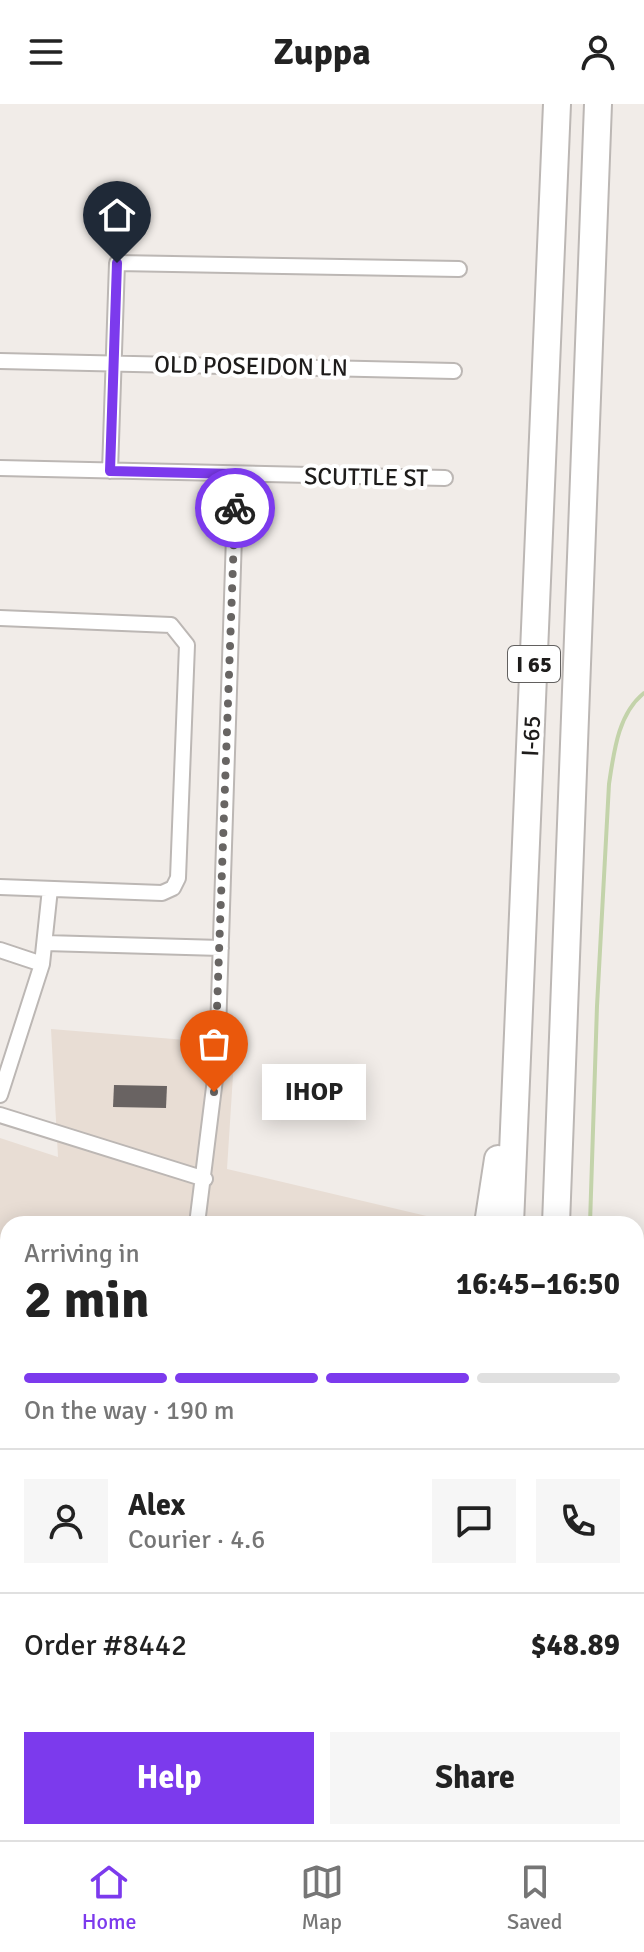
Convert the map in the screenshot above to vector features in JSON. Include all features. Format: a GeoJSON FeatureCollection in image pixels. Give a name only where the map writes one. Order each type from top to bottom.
{"type":"FeatureCollection","features":[{"type":"Feature","properties":{"kind":"highway","name":"I-65"},"geometry":{"type":"LineString","coordinates":[[510,1216],[557,104]]}},
{"type":"Feature","properties":{"kind":"highway","name":"I 65"},"geometry":{"type":"LineString","coordinates":[[557,1216],[598,104]]}},
{"type":"Feature","properties":{"kind":"highway"},"geometry":{"type":"LineString","coordinates":[[489,1216],[516,1048]]}},
{"type":"Feature","properties":{"kind":"street"},"geometry":{"type":"LineString","coordinates":[[110,471],[117,263],[459,269]]}},
{"type":"Feature","properties":{"kind":"street","name":"OLD POSEIDON LN"},"geometry":{"type":"LineString","coordinates":[[0,361],[454,371]]}},
{"type":"Feature","properties":{"kind":"street","name":"SCUTTLE ST"},"geometry":{"type":"LineString","coordinates":[[0,468],[445,478]]}},
{"type":"Feature","properties":{"kind":"street"},"geometry":{"type":"LineString","coordinates":[[198,1216],[217,1063],[236,474]]}},
{"type":"Feature","properties":{"kind":"street"},"geometry":{"type":"LineString","coordinates":[[0,618],[171,625],[187,645],[178,878],[173,888],[162,893],[0,887]]}},
{"type":"Feature","properties":{"kind":"street"},"geometry":{"type":"LineString","coordinates":[[0,1095],[6,1053],[42,964],[50,889]]}},
{"type":"Feature","properties":{"kind":"street"},"geometry":{"type":"LineString","coordinates":[[45,943],[221,948]]}},
{"type":"Feature","properties":{"kind":"street"},"geometry":{"type":"LineString","coordinates":[[0,950],[42,964]]}},
{"type":"Feature","properties":{"kind":"street"},"geometry":{"type":"LineString","coordinates":[[0,1115],[205,1179]]}},
{"type":"Feature","properties":{"kind":"shaded area"},"geometry":{"type":"Polygon","coordinates":[[[51,1029],[235,1044],[227,1169],[427,1216],[0,1216],[0,1138],[58,1157],[51,1029]]]}},
{"type":"Feature","properties":{"kind":"building"},"geometry":{"type":"Polygon","coordinates":[[[114,1085],[167,1086],[166,1108],[113,1107],[114,1085]]]}},
{"type":"Feature","properties":{"kind":"waterway"},"geometry":{"type":"LineString","coordinates":[[590,1216],[609,784],[615,746],[623,722],[628,711],[644,693]]}},
{"type":"Feature","properties":{"kind":"way so far"},"geometry":{"type":"LineString","coordinates":[[214,1092],[235,508]]}},
{"type":"Feature","properties":{"kind":"place","name":"IHOP"},"geometry":{"type":"Point","coordinates":[214,1092]}},
{"type":"Feature","properties":{"kind":"route"},"geometry":{"type":"LineString","coordinates":[[117,263],[110,471],[236,474],[235,508]]}}]}
